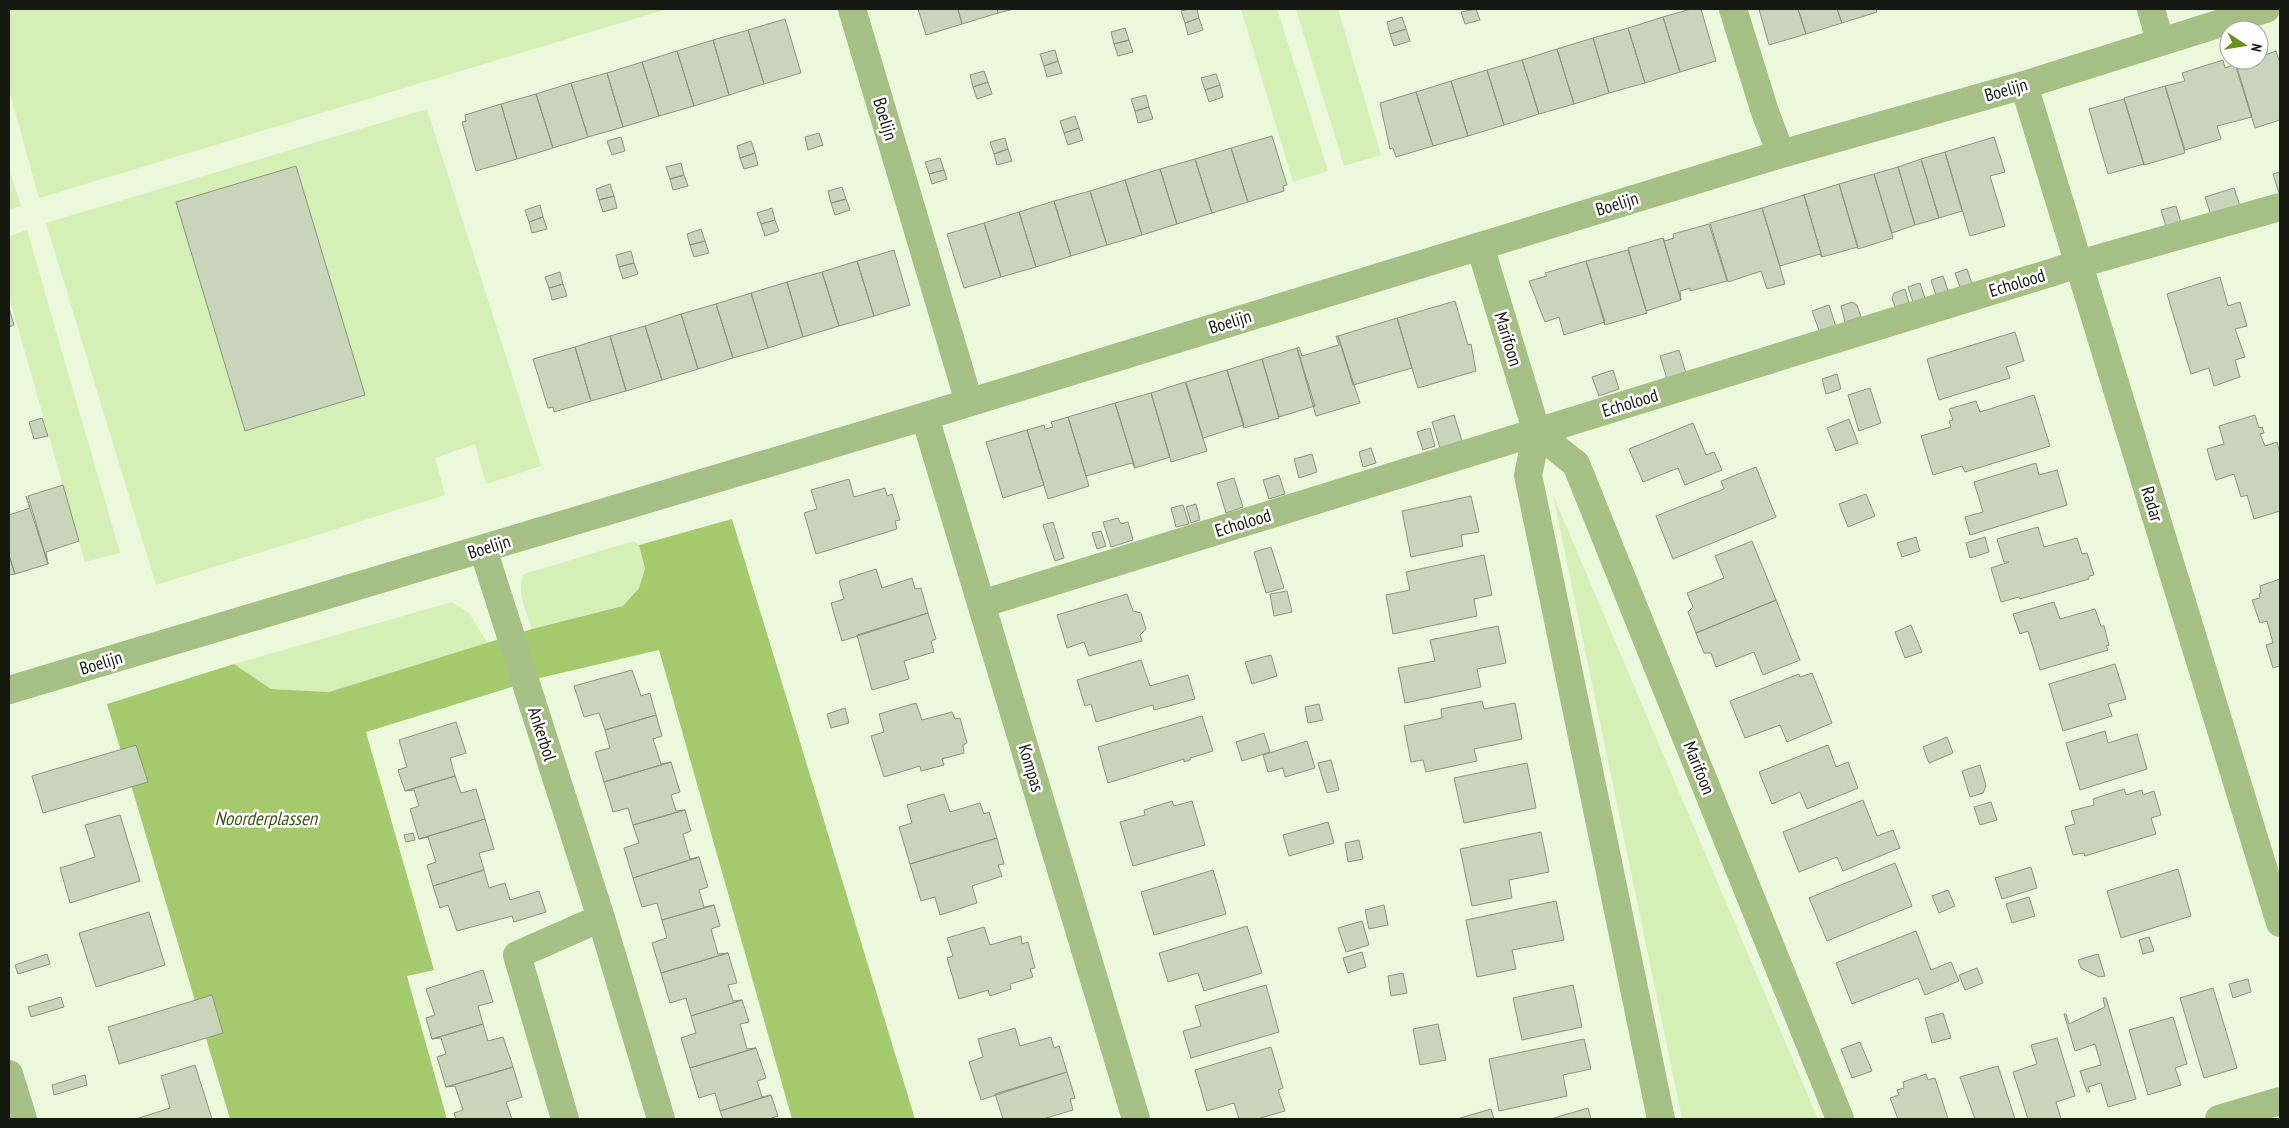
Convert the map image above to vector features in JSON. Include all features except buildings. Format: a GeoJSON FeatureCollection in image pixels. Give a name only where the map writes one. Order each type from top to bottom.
{"type":"FeatureCollection","features":[{"type":"Feature","properties":{"kind":"street","name":"Boelijn"},"geometry":{"type":"LineString","coordinates":[[852,9],[969,402]]}},
{"type":"Feature","properties":{"kind":"street"},"geometry":{"type":"LineString","coordinates":[[1733,9],[1765,112],[1781,154]]}},
{"type":"Feature","properties":{"kind":"street"},"geometry":{"type":"LineString","coordinates":[[2150,9],[2160,41]]}},
{"type":"Feature","properties":{"kind":"street","name":"Boelijn"},"geometry":{"type":"LineString","coordinates":[[9,690],[925,416],[1781,154],[2024,86],[2160,41],[2266,9]]}},
{"type":"Feature","properties":{"kind":"street","name":"Radar"},"geometry":{"type":"LineString","coordinates":[[2024,86],[2280,923]]}},
{"type":"Feature","properties":{"kind":"street","name":"Echolood"},"geometry":{"type":"LineString","coordinates":[[982,604],[2079,264],[2280,207]]}},
{"type":"Feature","properties":{"kind":"street","name":"Marifoon"},"geometry":{"type":"LineString","coordinates":[[1480,246],[1537,432],[1528,475],[1661,1119]]}},
{"type":"Feature","properties":{"kind":"street","name":"Kompas"},"geometry":{"type":"LineString","coordinates":[[925,416],[1136,1119]]}},
{"type":"Feature","properties":{"kind":"street","name":"Marifoon"},"geometry":{"type":"LineString","coordinates":[[1537,432],[1576,464],[1840,1119]]}},
{"type":"Feature","properties":{"kind":"street","name":"Ankerbol"},"geometry":{"type":"LineString","coordinates":[[483,549],[506,626],[601,918],[661,1119]]}},
{"type":"Feature","properties":{"kind":"street"},"geometry":{"type":"LineString","coordinates":[[566,1119],[517,955],[601,918]]}},
{"type":"Feature","properties":{"kind":"street"},"geometry":{"type":"LineString","coordinates":[[9,1074],[23,1119]]}},
{"type":"Feature","properties":{"kind":"street"},"geometry":{"type":"LineString","coordinates":[[2218,1119],[2280,1101]]}},
{"type":"Feature","properties":{"kind":"shaded area"},"geometry":{"type":"Polygon","coordinates":[[[667,9],[39,198],[9,90],[9,10],[667,9]]]}},
{"type":"Feature","properties":{"kind":"shaded area"},"geometry":{"type":"Polygon","coordinates":[[[1241,9],[1277,9],[1328,171],[1293,182],[1241,9]]]}},
{"type":"Feature","properties":{"kind":"shaded area"},"geometry":{"type":"Polygon","coordinates":[[[1296,9],[1338,9],[1381,155],[1344,166],[1296,9]]]}},
{"type":"Feature","properties":{"kind":"shaded area"},"geometry":{"type":"Polygon","coordinates":[[[427,109],[541,466],[486,484],[475,444],[435,458],[445,495],[156,585],[46,223],[427,109]]]}},
{"type":"Feature","properties":{"kind":"shaded area"},"geometry":{"type":"Polygon","coordinates":[[[9,168],[21,206],[9,210],[9,168]]]}},
{"type":"Feature","properties":{"kind":"shaded area"},"geometry":{"type":"Polygon","coordinates":[[[27,230],[120,553],[85,562],[9,297],[9,236],[27,230]]]}},
{"type":"Feature","properties":{"kind":"shaded area"},"geometry":{"type":"Polygon","coordinates":[[[1553,495],[1818,1119],[1682,1119],[1553,495]]]}},
{"type":"Feature","properties":{"kind":"shaded area"},"geometry":{"type":"Polygon","coordinates":[[[634,541],[639,545],[645,569],[639,588],[623,606],[532,629],[521,594],[524,574],[634,541]]]}},
{"type":"Feature","properties":{"kind":"shaded area"},"geometry":{"type":"Polygon","coordinates":[[[452,602],[469,613],[488,644],[329,692],[271,689],[234,664],[452,602]]]}},
{"type":"Feature","properties":{"kind":"water","name":"Noorderplassen"},"geometry":{"type":"Polygon","coordinates":[[[732,519],[915,1119],[792,1119],[659,650],[544,677],[366,732],[434,970],[407,976],[447,1119],[230,1119],[107,704],[234,664],[271,689],[329,692],[532,629],[623,606],[639,588],[645,569],[639,545],[732,519]]]}}]}
